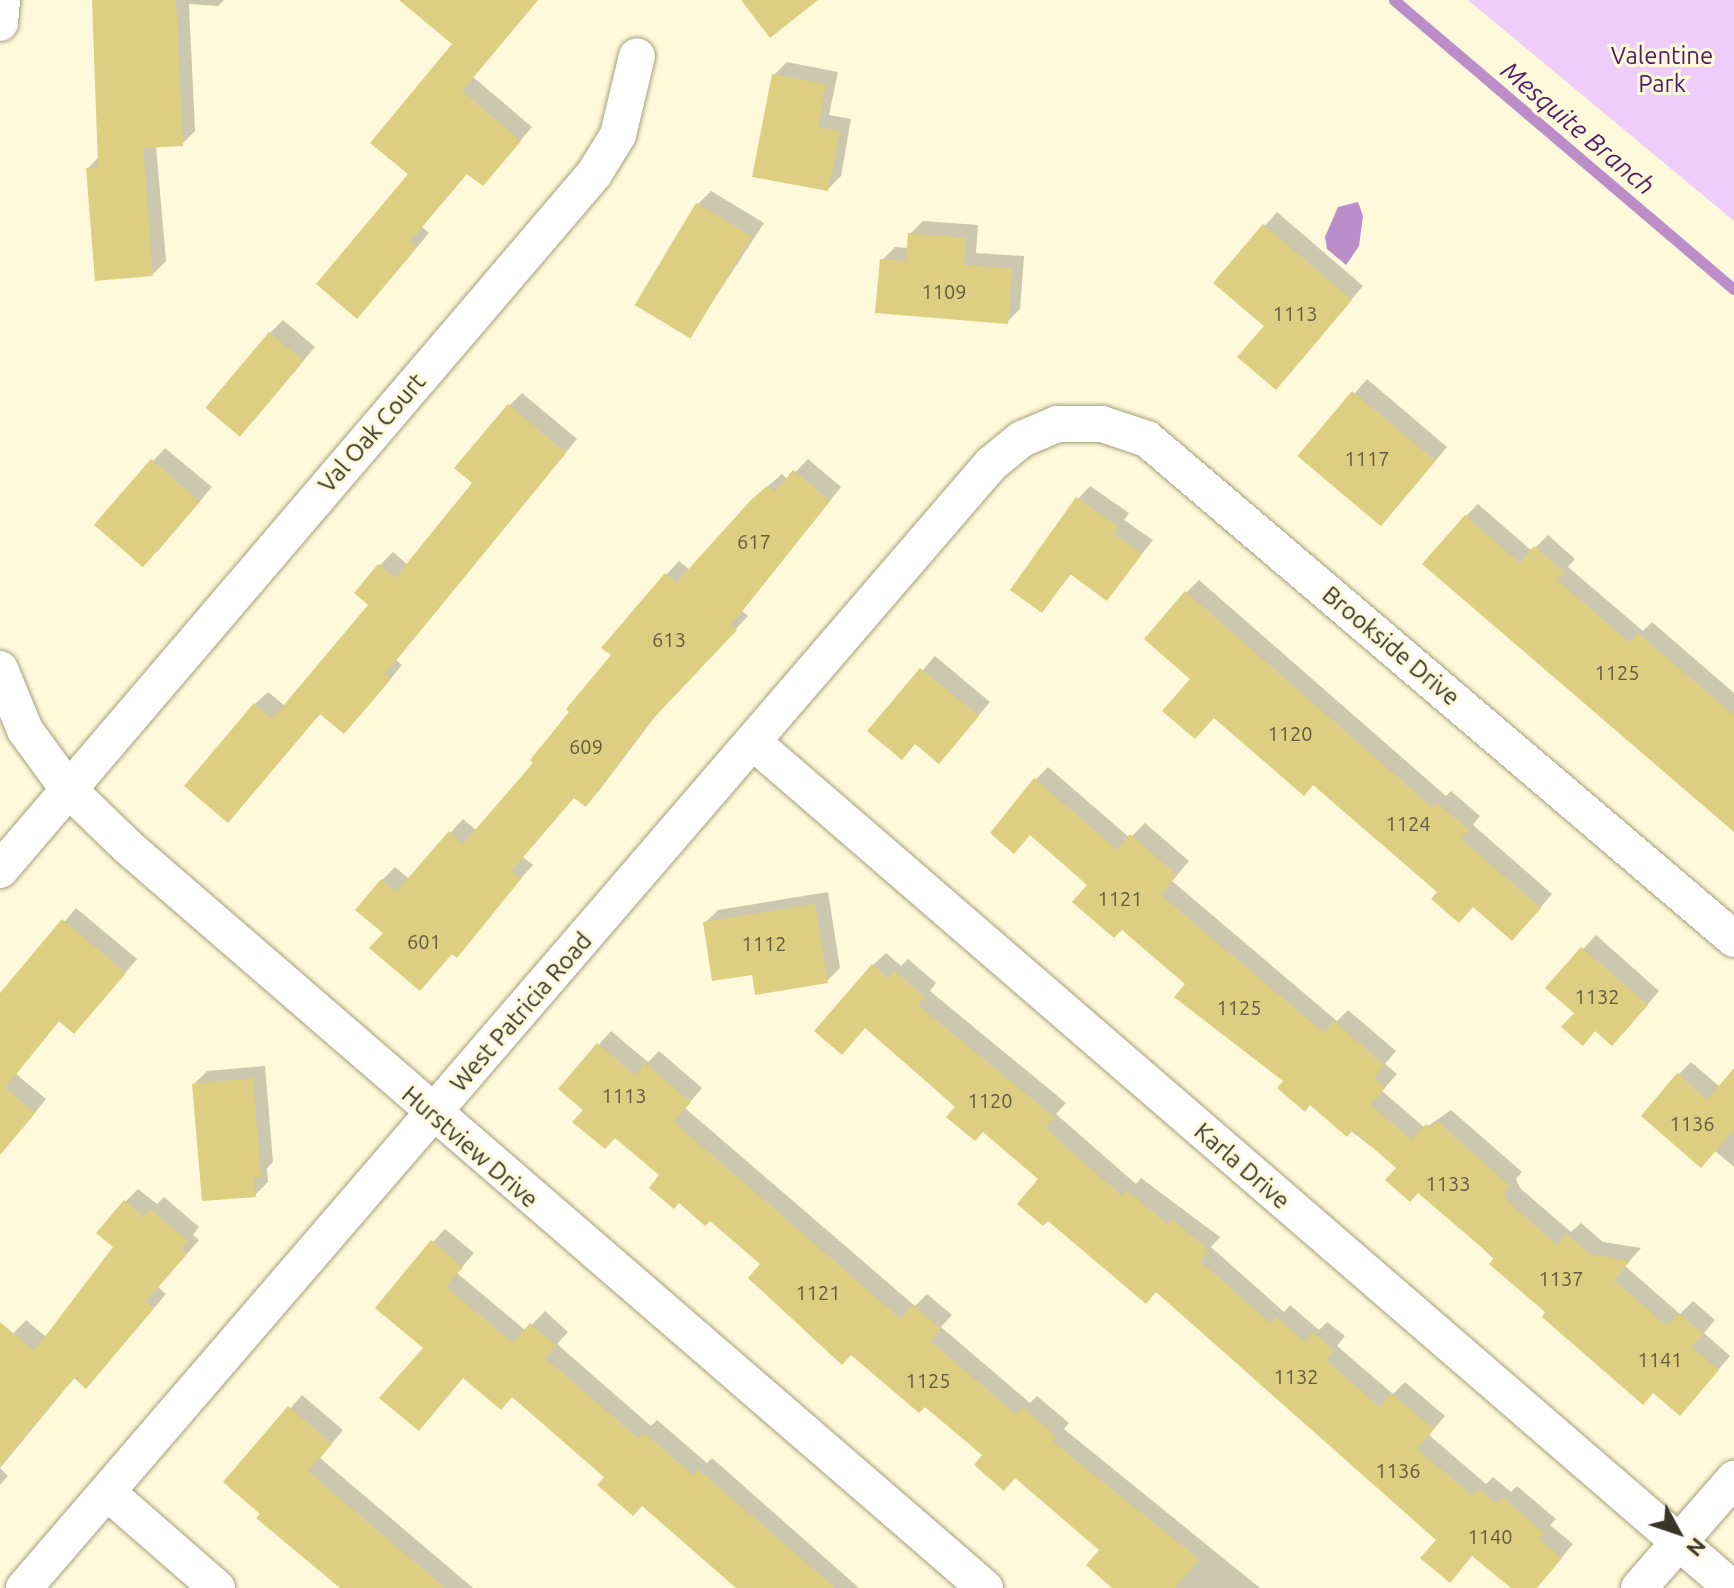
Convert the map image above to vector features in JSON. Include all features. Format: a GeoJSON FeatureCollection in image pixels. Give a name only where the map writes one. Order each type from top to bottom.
{"type":"FeatureCollection","features":[{"type":"Feature","properties":{"kind":"street"},"geometry":{"type":"LineString","coordinates":[[0,23],[2,0]]}},
{"type":"Feature","properties":{"kind":"street","name":"Val Oak Court"},"geometry":{"type":"LineString","coordinates":[[0,870],[594,174],[618,135],[637,56]]}},
{"type":"Feature","properties":{"kind":"street","name":"Brookside Drive"},"geometry":{"type":"LineString","coordinates":[[1022,439],[1057,424],[1102,424],[1147,439],[1734,939]]}},
{"type":"Feature","properties":{"kind":"street","name":"West Patricia Road"},"geometry":{"type":"LineString","coordinates":[[24,1588],[991,464],[1022,439]]}},
{"type":"Feature","properties":{"kind":"street","name":"Hurstview Drive"},"geometry":{"type":"LineString","coordinates":[[0,669],[25,730],[68,789],[433,1115],[985,1588]]}},
{"type":"Feature","properties":{"kind":"street","name":"Karla Drive"},"geometry":{"type":"LineString","coordinates":[[753,742],[1732,1588]]}},
{"type":"Feature","properties":{"kind":"street"},"geometry":{"type":"LineString","coordinates":[[1639,1588],[1734,1479]]}},
{"type":"Feature","properties":{"kind":"street"},"geometry":{"type":"LineString","coordinates":[[107,1492],[217,1588]]}},
{"type":"Feature","properties":{"kind":"green space","name":"Valentine Park"},"geometry":{"type":"Polygon","coordinates":[[[1468,0],[1734,0],[1734,221],[1468,0]]]}},
{"type":"Feature","properties":{"kind":"shaded area"},"geometry":{"type":"Polygon","coordinates":[[[1358,202],[1363,216],[1359,246],[1346,265],[1327,249],[1325,237],[1338,207],[1358,202]]]}},
{"type":"Feature","properties":{"kind":"building"},"geometry":{"type":"Polygon","coordinates":[[[92,0],[176,0],[183,146],[143,148],[153,276],[95,281],[86,168],[98,167],[92,0]]]}},
{"type":"Feature","properties":{"kind":"building"},"geometry":{"type":"Polygon","coordinates":[[[399,0],[538,0],[462,91],[521,141],[483,186],[467,174],[410,241],[417,247],[357,319],[316,284],[408,174],[370,143],[452,44],[399,0]]]}},
{"type":"Feature","properties":{"kind":"building"},"geometry":{"type":"Polygon","coordinates":[[[741,0],[818,0],[770,38],[741,0]]]}},
{"type":"Feature","properties":{"kind":"building"},"geometry":{"type":"Polygon","coordinates":[[[772,74],[826,84],[818,127],[840,131],[828,191],[752,177],[772,74]]]}},
{"type":"Feature","properties":{"kind":"building"},"geometry":{"type":"Polygon","coordinates":[[[696,203],[752,236],[690,338],[635,305],[696,203]]]}},
{"type":"Feature","properties":{"kind":"building"},"geometry":{"type":"Polygon","coordinates":[[[1263,224],[1352,300],[1276,390],[1237,357],[1264,326],[1213,283],[1263,224]]]}},
{"type":"Feature","properties":{"kind":"building"},"geometry":{"type":"Polygon","coordinates":[[[908,233],[966,238],[964,265],[1012,269],[1008,324],[875,313],[880,259],[906,261],[908,233]]]}},
{"type":"Feature","properties":{"kind":"building"},"geometry":{"type":"Polygon","coordinates":[[[269,332],[303,361],[240,437],[205,408],[269,332]]]}},
{"type":"Feature","properties":{"kind":"building"},"geometry":{"type":"Polygon","coordinates":[[[1352,391],[1435,461],[1381,526],[1297,456],[1352,391]]]}},
{"type":"Feature","properties":{"kind":"building"},"geometry":{"type":"Polygon","coordinates":[[[508,404],[566,453],[385,674],[391,679],[344,734],[320,714],[228,823],[184,786],[254,703],[272,719],[368,605],[354,593],[378,564],[395,578],[472,483],[454,468],[508,404]]]}},
{"type":"Feature","properties":{"kind":"building"},"geometry":{"type":"Polygon","coordinates":[[[151,459],[200,502],[143,567],[94,525],[151,459]]]}},
{"type":"Feature","properties":{"kind":"building"},"geometry":{"type":"Polygon","coordinates":[[[793,470],[830,501],[731,625],[737,630],[650,722],[586,807],[574,798],[511,871],[521,879],[457,958],[452,954],[420,991],[369,948],[383,933],[355,910],[381,879],[396,892],[449,831],[463,844],[533,763],[530,760],[569,712],[566,709],[611,655],[601,648],[665,573],[676,583],[751,500],[767,486],[775,492],[793,470]]]}},
{"type":"Feature","properties":{"kind":"building"},"geometry":{"type":"Polygon","coordinates":[[[1076,497],[1118,527],[1113,533],[1142,554],[1107,601],[1070,574],[1042,613],[1010,590],[1076,497]]]}},
{"type":"Feature","properties":{"kind":"building"},"geometry":{"type":"Polygon","coordinates":[[[1465,515],[1520,563],[1534,546],[1564,572],[1557,580],[1629,642],[1638,633],[1734,715],[1734,832],[1422,564],[1465,515]]]}},
{"type":"Feature","properties":{"kind":"building"},"geometry":{"type":"Polygon","coordinates":[[[1185,591],[1433,808],[1437,803],[1469,830],[1461,839],[1541,908],[1512,941],[1473,907],[1459,923],[1431,899],[1437,892],[1313,785],[1304,796],[1214,718],[1195,739],[1162,711],[1190,679],[1144,639],[1185,591]]]}},
{"type":"Feature","properties":{"kind":"building"},"geometry":{"type":"Polygon","coordinates":[[[920,668],[979,716],[939,764],[915,744],[902,760],[867,731],[920,668]]]}},
{"type":"Feature","properties":{"kind":"building"},"geometry":{"type":"Polygon","coordinates":[[[1034,778],[1117,850],[1130,834],[1177,875],[1161,895],[1324,1033],[1334,1021],[1384,1065],[1374,1078],[1385,1088],[1371,1105],[1411,1140],[1426,1124],[1431,1128],[1437,1121],[1510,1186],[1504,1193],[1507,1201],[1557,1245],[1566,1234],[1590,1254],[1630,1261],[1614,1280],[1667,1326],[1679,1313],[1703,1334],[1692,1347],[1719,1370],[1680,1416],[1653,1393],[1643,1405],[1542,1317],[1545,1312],[1489,1264],[1494,1258],[1418,1193],[1410,1202],[1385,1180],[1396,1168],[1353,1130],[1347,1137],[1310,1105],[1305,1112],[1277,1088],[1283,1081],[1174,997],[1185,984],[1122,930],[1114,938],[1072,902],[1087,885],[1030,835],[1014,854],[990,833],[1034,778]]]}},
{"type":"Feature","properties":{"kind":"building"},"geometry":{"type":"Polygon","coordinates":[[[815,904],[828,983],[755,995],[752,975],[712,981],[703,922],[815,904]]]}},
{"type":"Feature","properties":{"kind":"building"},"geometry":{"type":"Polygon","coordinates":[[[62,919],[126,973],[74,1034],[59,1021],[5,1088],[35,1113],[0,1155],[0,993],[62,919]]]}},
{"type":"Feature","properties":{"kind":"building"},"geometry":{"type":"Polygon","coordinates":[[[1581,947],[1648,1005],[1612,1046],[1595,1031],[1583,1046],[1561,1027],[1574,1013],[1545,988],[1581,947]]]}},
{"type":"Feature","properties":{"kind":"building"},"geometry":{"type":"Polygon","coordinates":[[[872,964],[888,978],[894,971],[925,997],[918,1005],[1054,1117],[1045,1128],[1122,1196],[1127,1190],[1168,1225],[1173,1219],[1209,1251],[1200,1261],[1270,1323],[1276,1317],[1305,1342],[1313,1333],[1334,1350],[1326,1360],[1380,1407],[1391,1393],[1434,1429],[1417,1449],[1473,1496],[1479,1489],[1497,1504],[1503,1497],[1544,1533],[1539,1539],[1562,1558],[1537,1588],[1511,1588],[1472,1556],[1450,1583],[1420,1558],[1436,1540],[1156,1292],[1146,1304],[1048,1221],[1043,1226],[1017,1204],[1038,1179],[983,1132],[975,1141],[946,1117],[955,1107],[865,1028],[842,1055],[814,1031],[872,964]]]}},
{"type":"Feature","properties":{"kind":"building"},"geometry":{"type":"Polygon","coordinates":[[[597,1043],[635,1075],[645,1063],[691,1102],[674,1122],[901,1319],[913,1305],[941,1329],[930,1341],[1017,1415],[1023,1407],[1057,1437],[1053,1442],[1199,1559],[1175,1588],[1112,1588],[1086,1565],[1099,1550],[1015,1478],[1004,1491],[974,1465],[982,1455],[925,1407],[919,1413],[851,1355],[842,1365],[748,1278],[760,1264],[710,1221],[705,1226],[679,1203],[674,1209],[649,1188],[659,1175],[615,1138],[605,1149],[572,1122],[583,1110],[558,1089],[597,1043]]]}},
{"type":"Feature","properties":{"kind":"building"},"geometry":{"type":"Polygon","coordinates":[[[1734,1068],[1734,1130],[1701,1168],[1641,1116],[1677,1073],[1707,1100],[1734,1068]]]}},
{"type":"Feature","properties":{"kind":"building"},"geometry":{"type":"Polygon","coordinates":[[[253,1078],[261,1177],[254,1178],[256,1197],[202,1201],[192,1084],[253,1078]]]}},
{"type":"Feature","properties":{"kind":"building"},"geometry":{"type":"Polygon","coordinates":[[[124,1200],[143,1217],[150,1209],[188,1241],[181,1248],[187,1254],[146,1301],[154,1308],[86,1389],[74,1378],[0,1466],[0,1322],[34,1351],[113,1247],[96,1233],[124,1200]]]}},
{"type":"Feature","properties":{"kind":"building"},"geometry":{"type":"Polygon","coordinates":[[[431,1240],[463,1267],[446,1287],[513,1343],[530,1323],[557,1346],[545,1358],[638,1438],[643,1432],[693,1475],[698,1469],[835,1588],[736,1588],[642,1506],[633,1516],[597,1485],[604,1477],[512,1397],[501,1410],[463,1378],[419,1431],[379,1398],[423,1348],[375,1308],[431,1240]]]}},
{"type":"Feature","properties":{"kind":"building"},"geometry":{"type":"Polygon","coordinates":[[[288,1406],[332,1444],[308,1471],[445,1588],[340,1588],[256,1518],[260,1514],[223,1482],[288,1406]]]}},
{"type":"Feature","properties":{"kind":"waterway","name":"Mesquite Branch"},"geometry":{"type":"LineString","coordinates":[[1394,0],[1734,289]]}}]}
